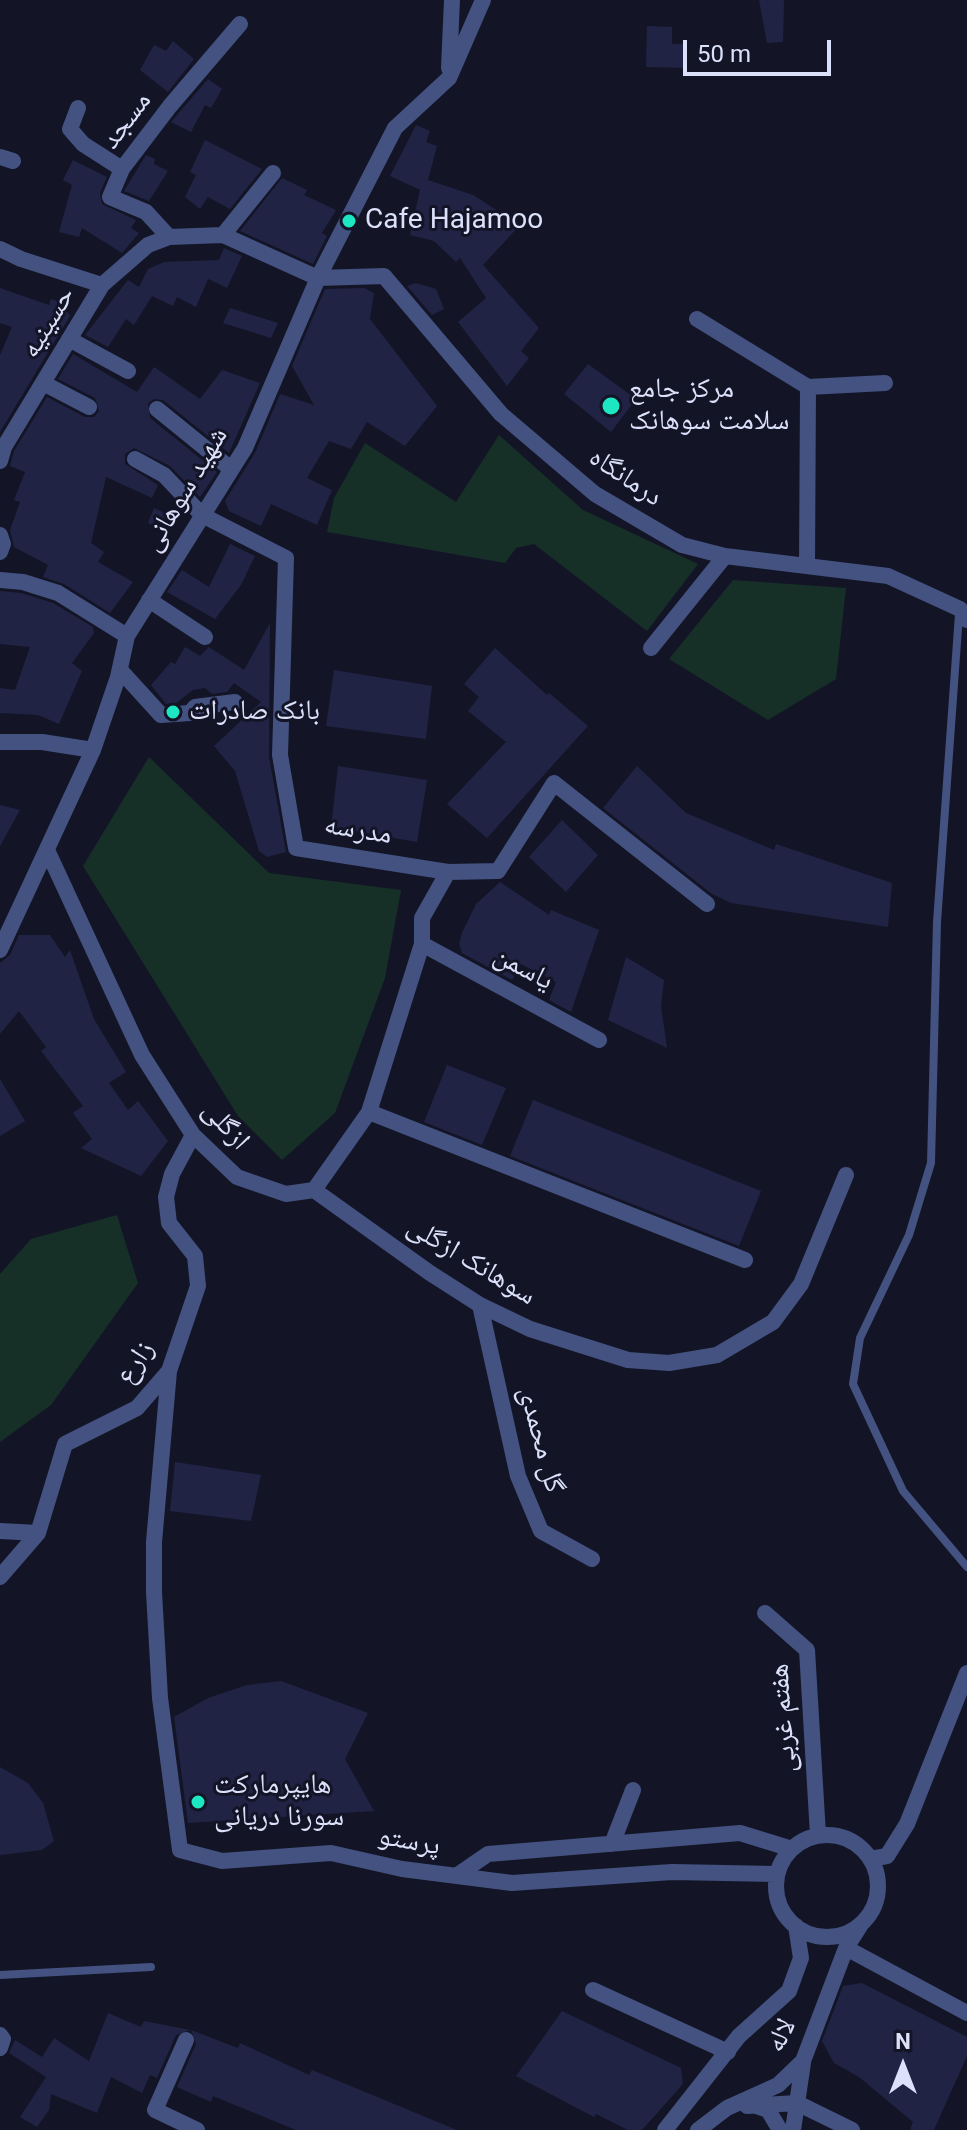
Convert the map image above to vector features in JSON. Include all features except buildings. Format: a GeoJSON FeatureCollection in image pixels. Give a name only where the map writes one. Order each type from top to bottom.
{"type":"FeatureCollection","features":[{"type":"Feature","properties":{"kind":"street"},"geometry":{"type":"LineString","coordinates":[[449,78],[452,0]]}},
{"type":"Feature","properties":{"kind":"street"},"geometry":{"type":"LineString","coordinates":[[449,78],[483,0]]}},
{"type":"Feature","properties":{"kind":"street","name":"مسجد"},"geometry":{"type":"LineString","coordinates":[[169,237],[146,212],[110,197],[122,169],[240,24]]}},
{"type":"Feature","properties":{"kind":"street","name":"شهید سوهانی"},"geometry":{"type":"LineString","coordinates":[[0,950],[93,750],[120,670],[127,636],[245,448],[318,278],[395,128],[449,78]]}},
{"type":"Feature","properties":{"kind":"street"},"geometry":{"type":"LineString","coordinates":[[78,108],[70,129],[83,144],[122,169]]}},
{"type":"Feature","properties":{"kind":"street"},"geometry":{"type":"LineString","coordinates":[[223,235],[273,173]]}},
{"type":"Feature","properties":{"kind":"street"},"geometry":{"type":"LineString","coordinates":[[169,237],[223,235],[318,278]]}},
{"type":"Feature","properties":{"kind":"street","name":"حسینیه"},"geometry":{"type":"LineString","coordinates":[[1,450],[102,285],[148,245],[169,237]]}},
{"type":"Feature","properties":{"kind":"street"},"geometry":{"type":"LineString","coordinates":[[0,249],[21,259],[102,285]]}},
{"type":"Feature","properties":{"kind":"street","name":"درمانگاه"},"geometry":{"type":"LineString","coordinates":[[318,278],[384,276],[501,414],[595,494],[682,545],[725,556],[888,576],[963,615]]}},
{"type":"Feature","properties":{"kind":"street"},"geometry":{"type":"LineString","coordinates":[[697,319],[808,387],[885,383]]}},
{"type":"Feature","properties":{"kind":"street"},"geometry":{"type":"LineString","coordinates":[[69,339],[128,371]]}},
{"type":"Feature","properties":{"kind":"street"},"geometry":{"type":"LineString","coordinates":[[43,383],[89,407]]}},
{"type":"Feature","properties":{"kind":"street"},"geometry":{"type":"LineString","coordinates":[[807,565],[808,387]]}},
{"type":"Feature","properties":{"kind":"street"},"geometry":{"type":"LineString","coordinates":[[157,409],[231,469]]}},
{"type":"Feature","properties":{"kind":"street"},"geometry":{"type":"LineString","coordinates":[[135,459],[164,475],[202,515]]}},
{"type":"Feature","properties":{"kind":"street","name":"مدرسه"},"geometry":{"type":"LineString","coordinates":[[202,515],[286,558],[280,755],[296,848],[448,872],[498,871],[554,783],[707,904]]}},
{"type":"Feature","properties":{"kind":"street"},"geometry":{"type":"LineString","coordinates":[[0,535],[3,544],[0,552]]}},
{"type":"Feature","properties":{"kind":"street"},"geometry":{"type":"LineString","coordinates":[[651,648],[725,556]]}},
{"type":"Feature","properties":{"kind":"street"},"geometry":{"type":"LineString","coordinates":[[0,580],[23,582],[58,593],[127,636]]}},
{"type":"Feature","properties":{"kind":"street"},"geometry":{"type":"LineString","coordinates":[[149,600],[205,637]]}},
{"type":"Feature","properties":{"kind":"street"},"geometry":{"type":"LineString","coordinates":[[120,670],[161,715],[190,713],[195,707],[235,702]]}},
{"type":"Feature","properties":{"kind":"street"},"geometry":{"type":"LineString","coordinates":[[0,742],[42,742],[93,750]]}},
{"type":"Feature","properties":{"kind":"street","name":"ازگلی"},"geometry":{"type":"LineString","coordinates":[[48,852],[142,1055],[193,1135],[237,1177],[286,1194],[314,1190]]}},
{"type":"Feature","properties":{"kind":"street"},"geometry":{"type":"LineString","coordinates":[[314,1190],[369,1112],[422,944],[422,918],[448,872]]}},
{"type":"Feature","properties":{"kind":"street","name":"یاسمن"},"geometry":{"type":"LineString","coordinates":[[422,944],[599,1040]]}},
{"type":"Feature","properties":{"kind":"street"},"geometry":{"type":"LineString","coordinates":[[369,1112],[745,1260]]}},
{"type":"Feature","properties":{"kind":"street","name":"زارع"},"geometry":{"type":"LineString","coordinates":[[0,1577],[38,1533],[65,1444],[137,1408],[169,1371],[198,1286],[195,1256],[169,1223],[166,1197],[172,1174],[193,1135]]}},
{"type":"Feature","properties":{"kind":"street","name":"سوهانک ازگلی"},"geometry":{"type":"LineString","coordinates":[[314,1190],[480,1305],[530,1329],[628,1360],[669,1363],[717,1355],[773,1322],[801,1284],[846,1175]]}},
{"type":"Feature","properties":{"kind":"street","name":"گل محمدی"},"geometry":{"type":"LineString","coordinates":[[480,1305],[518,1476],[541,1531],[592,1559]]}},
{"type":"Feature","properties":{"kind":"street","name":"پرستو"},"geometry":{"type":"LineString","coordinates":[[169,1371],[154,1542],[154,1592],[160,1698],[180,1850],[222,1861],[331,1853],[402,1869],[512,1883],[672,1872],[776,1874]]}},
{"type":"Feature","properties":{"kind":"street"},"geometry":{"type":"LineString","coordinates":[[0,1531],[38,1533]]}},
{"type":"Feature","properties":{"kind":"street","name":"هفتم غربی"},"geometry":{"type":"LineString","coordinates":[[765,1613],[807,1650],[818,1835]]}},
{"type":"Feature","properties":{"kind":"street"},"geometry":{"type":"LineString","coordinates":[[870,1859],[887,1856],[907,1824],[967,1673]]}},
{"type":"Feature","properties":{"kind":"street"},"geometry":{"type":"LineString","coordinates":[[612,1844],[633,1790]]}},
{"type":"Feature","properties":{"kind":"street"},"geometry":{"type":"LineString","coordinates":[[456,1876],[488,1854],[740,1833],[792,1849]]}},
{"type":"Feature","properties":{"kind":"street"},"geometry":{"type":"LineString","coordinates":[[818,1835],[847,1839],[870,1859],[877,1874],[877,1891],[863,1921],[833,1936],[817,1936],[796,1926],[779,1906],[776,1874],[792,1849],[818,1835]]}},
{"type":"Feature","properties":{"kind":"street","name":"لاله"},"geometry":{"type":"LineString","coordinates":[[698,2130],[722,2112],[778,2085],[803,2061],[846,1948],[863,1921]]}},
{"type":"Feature","properties":{"kind":"street","name":"لاله"},"geometry":{"type":"LineString","coordinates":[[665,2130],[739,2036],[789,1991],[801,1958],[796,1926]]}},
{"type":"Feature","properties":{"kind":"street"},"geometry":{"type":"LineString","coordinates":[[846,1948],[967,2013]]}},
{"type":"Feature","properties":{"kind":"street"},"geometry":{"type":"LineString","coordinates":[[593,1990],[728,2052]]}},
{"type":"Feature","properties":{"kind":"street"},"geometry":{"type":"LineString","coordinates":[[0,2035],[3,2039],[0,2048]]}},
{"type":"Feature","properties":{"kind":"street"},"geometry":{"type":"LineString","coordinates":[[186,2040],[155,2110],[197,2130]]}},
{"type":"Feature","properties":{"kind":"street"},"geometry":{"type":"LineString","coordinates":[[793,2130],[803,2061]]}},
{"type":"Feature","properties":{"kind":"street"},"geometry":{"type":"LineString","coordinates":[[722,2112],[751,2105],[797,2103],[852,2130]]}},
{"type":"Feature","properties":{"kind":"street"},"geometry":{"type":"LineString","coordinates":[[751,2105],[768,2110],[780,2130]]}},
{"type":"Feature","properties":{"kind":"lane"},"geometry":{"type":"LineString","coordinates":[[963,615],[937,922],[931,1163],[909,1235],[860,1338],[853,1384],[903,1491],[967,1567]]}},
{"type":"Feature","properties":{"kind":"lane"},"geometry":{"type":"LineString","coordinates":[[0,1975],[151,1967]]}},
{"type":"Feature","properties":{"kind":"green space"},"geometry":{"type":"Polygon","coordinates":[[[499,435],[583,510],[698,564],[647,631],[534,544],[516,548],[505,563],[327,532],[334,498],[365,443],[456,502],[499,435]]]}},
{"type":"Feature","properties":{"kind":"green space"},"geometry":{"type":"Polygon","coordinates":[[[733,580],[846,588],[836,679],[768,720],[669,659],[733,580]]]}},
{"type":"Feature","properties":{"kind":"green space"},"geometry":{"type":"Polygon","coordinates":[[[149,757],[269,873],[401,890],[385,978],[335,1113],[282,1160],[238,1116],[83,866],[149,757]]]}},
{"type":"Feature","properties":{"kind":"green space"},"geometry":{"type":"Polygon","coordinates":[[[117,1215],[138,1283],[51,1405],[0,1442],[0,1274],[31,1239],[117,1215]]]}},
{"type":"Feature","properties":{"kind":"place","name":"Cafe Hajamoo"},"geometry":{"type":"Point","coordinates":[349,221]}},
{"type":"Feature","properties":{"kind":"place","name":"مرکز جامع سلامت سوهانک"},"geometry":{"type":"Point","coordinates":[611,406]}},
{"type":"Feature","properties":{"kind":"place","name":"بانک صادرات"},"geometry":{"type":"Point","coordinates":[173,712]}},
{"type":"Feature","properties":{"kind":"place","name":"هایپرمارکت سورنا دریانی"},"geometry":{"type":"Point","coordinates":[198,1802]}}]}
